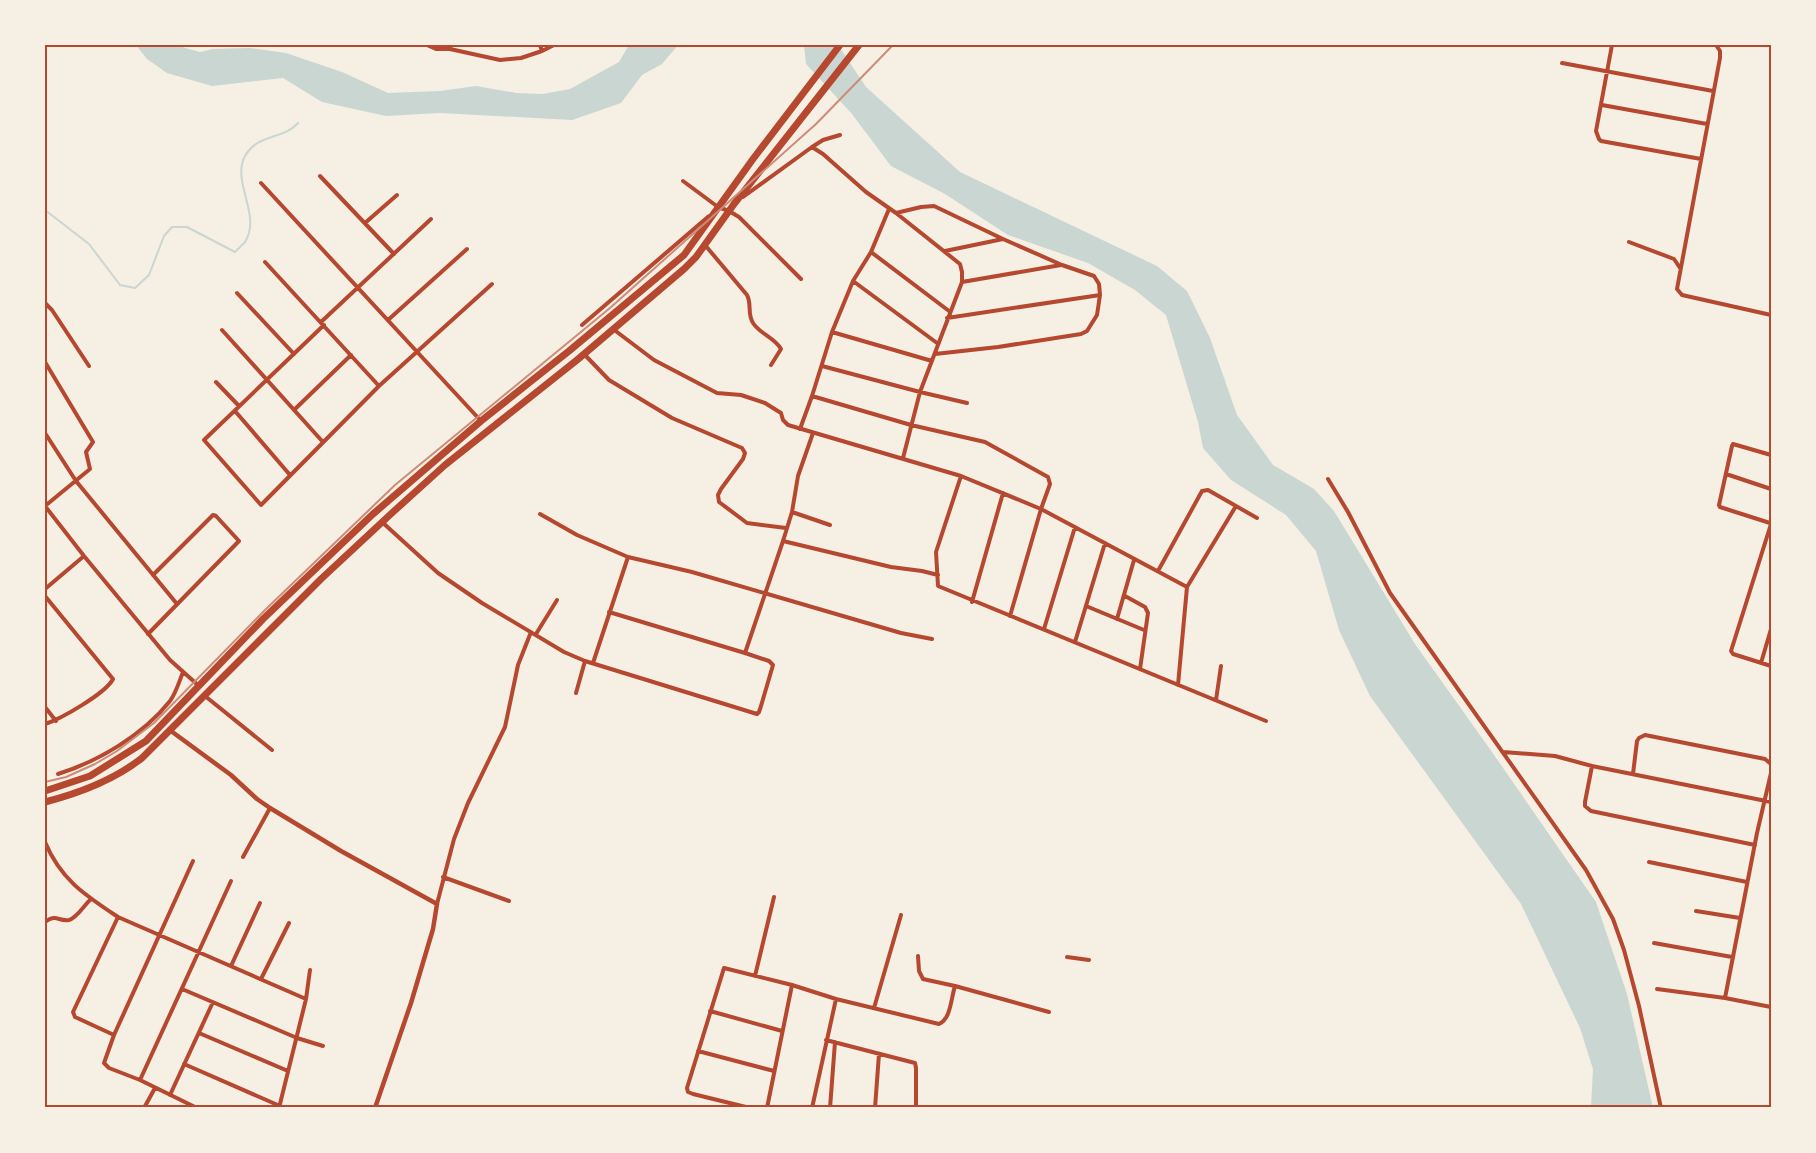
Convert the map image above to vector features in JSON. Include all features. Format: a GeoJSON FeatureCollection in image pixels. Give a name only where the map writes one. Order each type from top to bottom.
{"type":"FeatureCollection","features":[{"type":"Feature","properties":{"kind":"highway"},"geometry":{"type":"LineString","coordinates":[[45,791],[90,776],[146,741],[263,619],[373,514],[481,421],[684,255],[808,85],[840,45]]}},
{"type":"Feature","properties":{"kind":"highway"},"geometry":{"type":"LineString","coordinates":[[45,802],[93,786],[117,775],[142,758],[321,579],[445,465],[560,374],[684,269],[859,45]]}},
{"type":"Feature","properties":{"kind":"highway"},"geometry":{"type":"LineString","coordinates":[[569,351],[572,358],[577,360]]}},
{"type":"Feature","properties":{"kind":"highway"},"geometry":{"type":"LineString","coordinates":[[552,364],[559,367],[560,374]]}},
{"type":"Feature","properties":{"kind":"highway"},"geometry":{"type":"LineString","coordinates":[[112,763],[117,775]]}},
{"type":"Feature","properties":{"kind":"highway"},"geometry":{"type":"LineString","coordinates":[[90,776],[96,783],[93,786]]}},
{"type":"Feature","properties":{"kind":"street"},"geometry":{"type":"LineString","coordinates":[[427,45],[436,49],[451,47],[500,60],[521,58],[554,45]]}},
{"type":"Feature","properties":{"kind":"street"},"geometry":{"type":"LineString","coordinates":[[540,45],[542,51]]}},
{"type":"Feature","properties":{"kind":"street"},"geometry":{"type":"LineString","coordinates":[[1612,45],[1597,136],[1601,141],[1701,159]]}},
{"type":"Feature","properties":{"kind":"street"},"geometry":{"type":"LineString","coordinates":[[1716,45],[1720,51],[1677,289],[1682,295],[1771,315]]}},
{"type":"Feature","properties":{"kind":"street"},"geometry":{"type":"LineString","coordinates":[[1562,63],[1713,91]]}},
{"type":"Feature","properties":{"kind":"street"},"geometry":{"type":"LineString","coordinates":[[1602,105],[1707,124]]}},
{"type":"Feature","properties":{"kind":"street"},"geometry":{"type":"LineString","coordinates":[[734,204],[812,147],[823,140],[840,135]]}},
{"type":"Feature","properties":{"kind":"street"},"geometry":{"type":"LineString","coordinates":[[812,147],[824,154],[866,192],[960,264],[962,282],[920,392],[903,458]]}},
{"type":"Feature","properties":{"kind":"street"},"geometry":{"type":"LineString","coordinates":[[320,176],[394,254]]}},
{"type":"Feature","properties":{"kind":"street"},"geometry":{"type":"LineString","coordinates":[[683,181],[716,209],[729,211],[739,217],[801,279]]}},
{"type":"Feature","properties":{"kind":"street"},"geometry":{"type":"LineString","coordinates":[[261,183],[481,421]]}},
{"type":"Feature","properties":{"kind":"street"},"geometry":{"type":"LineString","coordinates":[[365,223],[397,195]]}},
{"type":"Feature","properties":{"kind":"street"},"geometry":{"type":"LineString","coordinates":[[896,213],[934,206],[1003,240],[1094,276],[1099,284],[1097,315],[1088,331],[1081,334],[935,354]]}},
{"type":"Feature","properties":{"kind":"street"},"geometry":{"type":"LineString","coordinates":[[582,325],[716,209]]}},
{"type":"Feature","properties":{"kind":"street"},"geometry":{"type":"LineString","coordinates":[[800,429],[832,332],[853,281],[871,252],[889,209]]}},
{"type":"Feature","properties":{"kind":"street"},"geometry":{"type":"LineString","coordinates":[[432,219],[357,288],[294,354],[204,440],[261,505],[379,386],[492,284]]}},
{"type":"Feature","properties":{"kind":"street"},"geometry":{"type":"LineString","coordinates":[[944,251],[1003,240]]}},
{"type":"Feature","properties":{"kind":"street"},"geometry":{"type":"LineString","coordinates":[[1629,242],[1665,255],[1681,268]]}},
{"type":"Feature","properties":{"kind":"street"},"geometry":{"type":"LineString","coordinates":[[705,244],[747,295],[750,300],[752,321],[760,331],[779,345],[781,349],[771,365]]}},
{"type":"Feature","properties":{"kind":"street"},"geometry":{"type":"LineString","coordinates":[[388,320],[466,249]]}},
{"type":"Feature","properties":{"kind":"street"},"geometry":{"type":"LineString","coordinates":[[871,252],[949,312]]}},
{"type":"Feature","properties":{"kind":"street"},"geometry":{"type":"LineString","coordinates":[[266,262],[379,386]]}},
{"type":"Feature","properties":{"kind":"street"},"geometry":{"type":"LineString","coordinates":[[962,282],[1062,265]]}},
{"type":"Feature","properties":{"kind":"street"},"geometry":{"type":"LineString","coordinates":[[853,281],[937,344]]}},
{"type":"Feature","properties":{"kind":"street"},"geometry":{"type":"LineString","coordinates":[[237,293],[294,354]]}},
{"type":"Feature","properties":{"kind":"street"},"geometry":{"type":"LineString","coordinates":[[947,318],[1100,295]]}},
{"type":"Feature","properties":{"kind":"street"},"geometry":{"type":"LineString","coordinates":[[45,303],[89,366]]}},
{"type":"Feature","properties":{"kind":"street"},"geometry":{"type":"LineString","coordinates":[[613,329],[648,356],[717,393],[734,393],[765,403],[782,413],[786,423],[800,429],[961,476],[1003,493],[1041,509],[1187,587]]}},
{"type":"Feature","properties":{"kind":"street"},"geometry":{"type":"LineString","coordinates":[[222,330],[322,441]]}},
{"type":"Feature","properties":{"kind":"street"},"geometry":{"type":"LineString","coordinates":[[832,332],[932,361]]}},
{"type":"Feature","properties":{"kind":"street"},"geometry":{"type":"LineString","coordinates":[[584,354],[609,380],[672,418],[742,448],[745,453],[743,459],[721,489],[718,495],[719,502],[747,522],[786,528]]}},
{"type":"Feature","properties":{"kind":"street"},"geometry":{"type":"LineString","coordinates":[[294,410],[351,355]]}},
{"type":"Feature","properties":{"kind":"street"},"geometry":{"type":"LineString","coordinates":[[45,362],[93,442],[86,452],[90,469],[45,506],[170,660],[200,687]]}},
{"type":"Feature","properties":{"kind":"street"},"geometry":{"type":"LineString","coordinates":[[822,366],[967,403]]}},
{"type":"Feature","properties":{"kind":"street"},"geometry":{"type":"LineString","coordinates":[[216,382],[239,406]]}},
{"type":"Feature","properties":{"kind":"street"},"geometry":{"type":"LineString","coordinates":[[812,396],[911,425],[985,442],[1048,477],[1050,484],[1010,616]]}},
{"type":"Feature","properties":{"kind":"street"},"geometry":{"type":"LineString","coordinates":[[235,411],[290,475]]}},
{"type":"Feature","properties":{"kind":"street"},"geometry":{"type":"LineString","coordinates":[[45,433],[76,481],[177,604]]}},
{"type":"Feature","properties":{"kind":"street"},"geometry":{"type":"LineString","coordinates":[[745,653],[792,512],[798,476],[813,433]]}},
{"type":"Feature","properties":{"kind":"street"},"geometry":{"type":"LineString","coordinates":[[1771,455],[1733,444],[1719,505],[1771,524],[1731,651],[1732,654],[1771,666]]}},
{"type":"Feature","properties":{"kind":"street"},"geometry":{"type":"LineString","coordinates":[[1726,474],[1771,489]]}},
{"type":"Feature","properties":{"kind":"street"},"geometry":{"type":"LineString","coordinates":[[961,476],[936,552],[938,586],[972,602],[1266,720]]}},
{"type":"Feature","properties":{"kind":"street"},"geometry":{"type":"LineString","coordinates":[[1328,479],[1348,512],[1390,593],[1587,870],[1613,918],[1639,1005],[1661,1108]]}},
{"type":"Feature","properties":{"kind":"street"},"geometry":{"type":"LineString","coordinates":[[1158,571],[1202,491],[1208,489],[1257,518]]}},
{"type":"Feature","properties":{"kind":"street"},"geometry":{"type":"LineString","coordinates":[[972,602],[1003,493]]}},
{"type":"Feature","properties":{"kind":"street"},"geometry":{"type":"LineString","coordinates":[[1178,685],[1187,587],[1236,506]]}},
{"type":"Feature","properties":{"kind":"street"},"geometry":{"type":"LineString","coordinates":[[792,512],[830,525]]}},
{"type":"Feature","properties":{"kind":"street"},"geometry":{"type":"LineString","coordinates":[[540,514],[577,535],[628,557],[692,572],[852,620],[932,639]]}},
{"type":"Feature","properties":{"kind":"street"},"geometry":{"type":"LineString","coordinates":[[148,634],[239,541],[213,515],[153,575]]}},
{"type":"Feature","properties":{"kind":"street"},"geometry":{"type":"LineString","coordinates":[[382,522],[438,573],[482,603],[564,652],[585,661],[757,714],[762,706],[773,665],[769,661],[609,612]]}},
{"type":"Feature","properties":{"kind":"street"},"geometry":{"type":"LineString","coordinates":[[1044,629],[1075,527]]}},
{"type":"Feature","properties":{"kind":"street"},"geometry":{"type":"LineString","coordinates":[[783,541],[891,567],[938,575]]}},
{"type":"Feature","properties":{"kind":"street"},"geometry":{"type":"LineString","coordinates":[[1075,642],[1105,543]]}},
{"type":"Feature","properties":{"kind":"street"},"geometry":{"type":"LineString","coordinates":[[45,589],[84,556]]}},
{"type":"Feature","properties":{"kind":"street"},"geometry":{"type":"LineString","coordinates":[[593,663],[628,557]]}},
{"type":"Feature","properties":{"kind":"street"},"geometry":{"type":"LineString","coordinates":[[1118,619],[1134,560]]}},
{"type":"Feature","properties":{"kind":"street"},"geometry":{"type":"LineString","coordinates":[[45,596],[113,679],[105,689],[56,721],[45,724]]}},
{"type":"Feature","properties":{"kind":"street"},"geometry":{"type":"LineString","coordinates":[[1125,596],[1146,609],[1148,613],[1140,669]]}},
{"type":"Feature","properties":{"kind":"street"},"geometry":{"type":"LineString","coordinates":[[375,1108],[434,929],[443,877],[454,839],[468,803],[506,727],[518,665],[533,633],[556,600]]}},
{"type":"Feature","properties":{"kind":"street"},"geometry":{"type":"LineString","coordinates":[[1086,606],[1144,630]]}},
{"type":"Feature","properties":{"kind":"street"},"geometry":{"type":"LineString","coordinates":[[1761,663],[1771,629]]}},
{"type":"Feature","properties":{"kind":"street"},"geometry":{"type":"LineString","coordinates":[[576,693],[585,661]]}},
{"type":"Feature","properties":{"kind":"street"},"geometry":{"type":"LineString","coordinates":[[1216,700],[1221,666]]}},
{"type":"Feature","properties":{"kind":"street"},"geometry":{"type":"LineString","coordinates":[[58,774],[94,760],[135,734],[171,700],[183,672]]}},
{"type":"Feature","properties":{"kind":"street"},"geometry":{"type":"LineString","coordinates":[[205,695],[272,750]]}},
{"type":"Feature","properties":{"kind":"street"},"geometry":{"type":"LineString","coordinates":[[45,707],[56,721]]}},
{"type":"Feature","properties":{"kind":"street"},"geometry":{"type":"LineString","coordinates":[[171,731],[231,775],[270,808],[341,851],[437,904]]}},
{"type":"Feature","properties":{"kind":"street"},"geometry":{"type":"LineString","coordinates":[[1633,774],[1637,741],[1645,735],[1765,759],[1771,764]]}},
{"type":"Feature","properties":{"kind":"street"},"geometry":{"type":"LineString","coordinates":[[1503,752],[1540,754],[1771,802]]}},
{"type":"Feature","properties":{"kind":"street"},"geometry":{"type":"LineString","coordinates":[[1592,766],[1585,801],[1585,806],[1592,811],[1755,845]]}},
{"type":"Feature","properties":{"kind":"street"},"geometry":{"type":"LineString","coordinates":[[1725,998],[1771,773]]}},
{"type":"Feature","properties":{"kind":"street"},"geometry":{"type":"LineString","coordinates":[[243,857],[270,808]]}},
{"type":"Feature","properties":{"kind":"street"},"geometry":{"type":"LineString","coordinates":[[45,842],[59,869],[91,899],[118,917],[306,999]]}},
{"type":"Feature","properties":{"kind":"street"},"geometry":{"type":"LineString","coordinates":[[194,861],[159,934],[104,1063],[109,1068],[140,1080],[197,1108]]}},
{"type":"Feature","properties":{"kind":"street"},"geometry":{"type":"LineString","coordinates":[[1649,862],[1748,882]]}},
{"type":"Feature","properties":{"kind":"street"},"geometry":{"type":"LineString","coordinates":[[443,877],[508,901]]}},
{"type":"Feature","properties":{"kind":"street"},"geometry":{"type":"LineString","coordinates":[[140,1080],[231,881]]}},
{"type":"Feature","properties":{"kind":"street"},"geometry":{"type":"LineString","coordinates":[[755,976],[774,897]]}},
{"type":"Feature","properties":{"kind":"street"},"geometry":{"type":"LineString","coordinates":[[45,922],[53,917],[69,920],[73,918],[91,899]]}},
{"type":"Feature","properties":{"kind":"street"},"geometry":{"type":"LineString","coordinates":[[231,966],[260,903]]}},
{"type":"Feature","properties":{"kind":"street"},"geometry":{"type":"LineString","coordinates":[[1696,911],[1740,918]]}},
{"type":"Feature","properties":{"kind":"street"},"geometry":{"type":"LineString","coordinates":[[874,1008],[901,915]]}},
{"type":"Feature","properties":{"kind":"street"},"geometry":{"type":"LineString","coordinates":[[114,1035],[75,1017],[73,1012],[118,917]]}},
{"type":"Feature","properties":{"kind":"street"},"geometry":{"type":"LineString","coordinates":[[261,979],[289,923]]}},
{"type":"Feature","properties":{"kind":"street"},"geometry":{"type":"LineString","coordinates":[[1654,943],[1732,957]]}},
{"type":"Feature","properties":{"kind":"street"},"geometry":{"type":"LineString","coordinates":[[918,956],[919,971],[923,979],[1048,1012]]}},
{"type":"Feature","properties":{"kind":"street"},"geometry":{"type":"LineString","coordinates":[[1067,957],[1089,960]]}},
{"type":"Feature","properties":{"kind":"street"},"geometry":{"type":"LineString","coordinates":[[750,1108],[693,1094],[688,1092],[687,1088],[724,968],[939,1024],[945,1021],[955,987]]}},
{"type":"Feature","properties":{"kind":"street"},"geometry":{"type":"LineString","coordinates":[[184,1064],[280,1107],[306,999],[310,970]]}},
{"type":"Feature","properties":{"kind":"street"},"geometry":{"type":"LineString","coordinates":[[766,1108],[792,986]]}},
{"type":"Feature","properties":{"kind":"street"},"geometry":{"type":"LineString","coordinates":[[182,989],[297,1038],[323,1046]]}},
{"type":"Feature","properties":{"kind":"street"},"geometry":{"type":"LineString","coordinates":[[1657,989],[1771,1007]]}},
{"type":"Feature","properties":{"kind":"street"},"geometry":{"type":"LineString","coordinates":[[812,1108],[836,999]]}},
{"type":"Feature","properties":{"kind":"street"},"geometry":{"type":"LineString","coordinates":[[170,1095],[213,1002]]}},
{"type":"Feature","properties":{"kind":"street"},"geometry":{"type":"LineString","coordinates":[[710,1011],[782,1031]]}},
{"type":"Feature","properties":{"kind":"street"},"geometry":{"type":"LineString","coordinates":[[199,1033],[288,1071]]}},
{"type":"Feature","properties":{"kind":"street"},"geometry":{"type":"LineString","coordinates":[[826,1040],[915,1063],[916,1108]]}},
{"type":"Feature","properties":{"kind":"street"},"geometry":{"type":"LineString","coordinates":[[830,1108],[835,1042]]}},
{"type":"Feature","properties":{"kind":"street"},"geometry":{"type":"LineString","coordinates":[[698,1051],[774,1071]]}},
{"type":"Feature","properties":{"kind":"street"},"geometry":{"type":"LineString","coordinates":[[875,1108],[879,1054]]}},
{"type":"Feature","properties":{"kind":"street"},"geometry":{"type":"LineString","coordinates":[[144,1108],[156,1088]]}},
{"type":"Feature","properties":{"kind":"shaded area"},"geometry":{"type":"Polygon","coordinates":[[[136,45],[179,45],[200,52],[213,49],[250,48],[286,53],[342,72],[388,93],[440,91],[476,86],[516,93],[543,94],[570,89],[619,62],[629,45],[678,45],[662,64],[642,75],[621,103],[572,120],[440,113],[386,116],[322,102],[283,78],[212,86],[167,73],[147,59],[136,45]]]}},
{"type":"Feature","properties":{"kind":"shaded area"},"geometry":{"type":"Polygon","coordinates":[[[804,45],[838,45],[866,87],[960,172],[1157,266],[1187,291],[1210,338],[1237,415],[1273,465],[1314,489],[1334,511],[1415,644],[1596,902],[1627,994],[1653,1108],[1591,1108],[1593,1069],[1580,1028],[1521,904],[1370,696],[1339,630],[1316,551],[1286,515],[1231,480],[1203,448],[1198,422],[1166,315],[1135,290],[1088,263],[1008,235],[945,194],[891,166],[852,114],[806,64],[804,45]]]}},
{"type":"Feature","properties":{"kind":"waterway"},"geometry":{"type":"LineString","coordinates":[[45,210],[89,244],[120,285],[135,288],[149,275],[164,236],[172,227],[187,227],[235,252],[245,242],[250,221],[241,177],[245,156],[257,144],[285,132],[298,123]]}},
{"type":"Feature","properties":{"kind":"railway"},"geometry":{"type":"LineString","coordinates":[[45,782],[66,777],[95,764],[117,751],[154,723],[265,610],[395,485],[610,308],[816,124],[893,45]]}}]}
